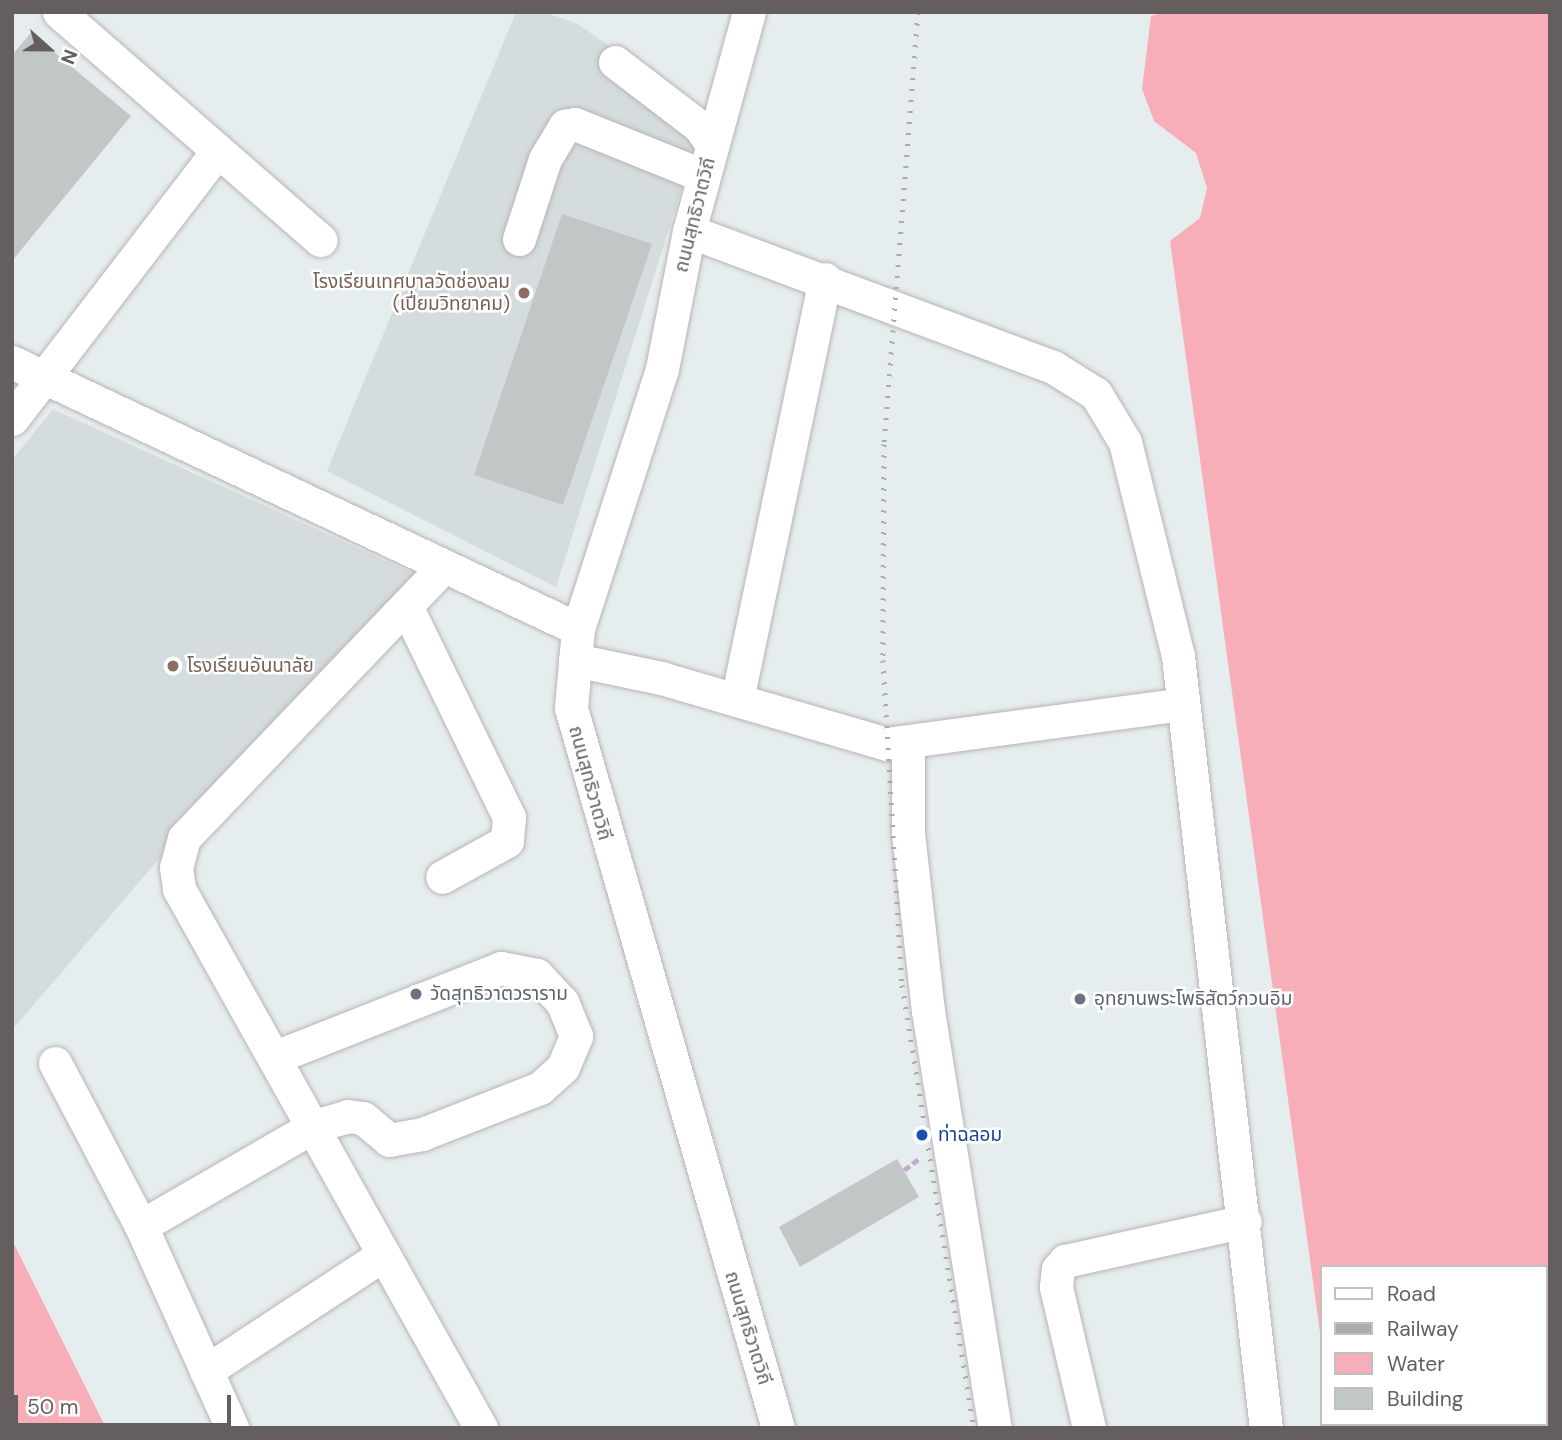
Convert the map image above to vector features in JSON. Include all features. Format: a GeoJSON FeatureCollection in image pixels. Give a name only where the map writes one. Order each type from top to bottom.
{"type":"FeatureCollection","features":[{"type":"Feature","properties":{"kind":"street"},"geometry":{"type":"LineString","coordinates":[[59,12],[320,240]]}},
{"type":"Feature","properties":{"kind":"street","name":"ถนนสุทธิวาตวิถี"},"geometry":{"type":"LineString","coordinates":[[749,12],[689,231],[662,369],[577,645],[571,708],[577,744],[778,1428]]}},
{"type":"Feature","properties":{"kind":"street"},"geometry":{"type":"LineString","coordinates":[[519,239],[545,159],[565,126],[575,124],[708,161],[700,127],[615,62]]}},
{"type":"Feature","properties":{"kind":"street"},"geometry":{"type":"LineString","coordinates":[[12,419],[48,378],[218,151]]}},
{"type":"Feature","properties":{"kind":"street"},"geometry":{"type":"LineString","coordinates":[[689,231],[892,303],[1053,367],[1096,394],[1125,442],[1178,656],[1181,704],[1245,1221],[1266,1428]]}},
{"type":"Feature","properties":{"kind":"street"},"geometry":{"type":"LineString","coordinates":[[737,700],[825,279]]}},
{"type":"Feature","properties":{"kind":"street"},"geometry":{"type":"LineString","coordinates":[[12,362],[443,567],[577,645],[737,700],[897,744],[1181,704]]}},
{"type":"Feature","properties":{"kind":"street"},"geometry":{"type":"LineString","coordinates":[[443,567],[181,847],[179,889],[314,1126],[468,1423]]}},
{"type":"Feature","properties":{"kind":"street"},"geometry":{"type":"LineString","coordinates":[[406,606],[509,817],[506,841],[442,877]]}},
{"type":"Feature","properties":{"kind":"street"},"geometry":{"type":"LineString","coordinates":[[897,744],[928,1011],[995,1428]]}},
{"type":"Feature","properties":{"kind":"street"},"geometry":{"type":"LineString","coordinates":[[141,1226],[314,1126],[348,1116],[363,1118],[389,1139],[422,1135],[540,1088],[564,1067],[576,1036],[562,1002],[537,975],[501,968],[275,1057]]}},
{"type":"Feature","properties":{"kind":"street"},"geometry":{"type":"LineString","coordinates":[[55,1063],[141,1226],[232,1428]]}},
{"type":"Feature","properties":{"kind":"street"},"geometry":{"type":"LineString","coordinates":[[1089,1428],[1056,1287],[1058,1269],[1065,1261],[1245,1221]]}},
{"type":"Feature","properties":{"kind":"street"},"geometry":{"type":"LineString","coordinates":[[206,1371],[381,1256]]}},
{"type":"Feature","properties":{"kind":"shaded area","name":"โรงเรียนเทศบาลวัดช่องลม (เปี่ยมวิทยาคม)"},"geometry":{"type":"Polygon","coordinates":[[[516,12],[544,12],[578,24],[705,114],[556,587],[327,471],[516,12]]]}},
{"type":"Feature","properties":{"kind":"shaded area","name":"โรงเรียนอันนาลัย"},"geometry":{"type":"Polygon","coordinates":[[[53,409],[421,577],[248,755],[12,1030],[12,460],[53,409]]]}},
{"type":"Feature","properties":{"kind":"water"},"geometry":{"type":"Polygon","coordinates":[[[1165,12],[1550,12],[1550,1428],[1333,1428],[1548,1426],[1548,1265],[1320,1265],[1320,1332],[1170,241],[1200,218],[1207,188],[1196,153],[1154,121],[1142,89],[1151,16],[1165,12]]]}},
{"type":"Feature","properties":{"kind":"water"},"geometry":{"type":"Polygon","coordinates":[[[12,1240],[106,1428],[12,1428],[12,1240]]]}},
{"type":"Feature","properties":{"kind":"building"},"geometry":{"type":"Polygon","coordinates":[[[31,33],[131,116],[12,261],[12,55],[31,33]]]}},
{"type":"Feature","properties":{"kind":"building"},"geometry":{"type":"Polygon","coordinates":[[[562,214],[652,244],[563,505],[474,475],[562,214]]]}},
{"type":"Feature","properties":{"kind":"building"},"geometry":{"type":"Polygon","coordinates":[[[897,1159],[919,1197],[800,1267],[779,1227],[897,1159]]]}},
{"type":"Feature","properties":{"kind":"railway"},"geometry":{"type":"LineString","coordinates":[[918,12],[884,444],[883,660],[902,985],[974,1428]]}},
{"type":"Feature","properties":{"kind":"place","name":"โรงเรียนเทศบาลวัดช่องลม (เปี่ยมวิทยาคม)"},"geometry":{"type":"Point","coordinates":[524,293]}},
{"type":"Feature","properties":{"kind":"place","name":"โรงเรียนอันนาลัย"},"geometry":{"type":"Point","coordinates":[173,666]}},
{"type":"Feature","properties":{"kind":"place","name":"วัดสุทธิวาตวราราม"},"geometry":{"type":"Point","coordinates":[416,994]}},
{"type":"Feature","properties":{"kind":"place","name":"อุทยานพระโพธิสัตว์กวนอิม"},"geometry":{"type":"Point","coordinates":[1080,999]}},
{"type":"Feature","properties":{"kind":"place","name":"ท่าฉลอม"},"geometry":{"type":"Point","coordinates":[922,1135]}}]}
